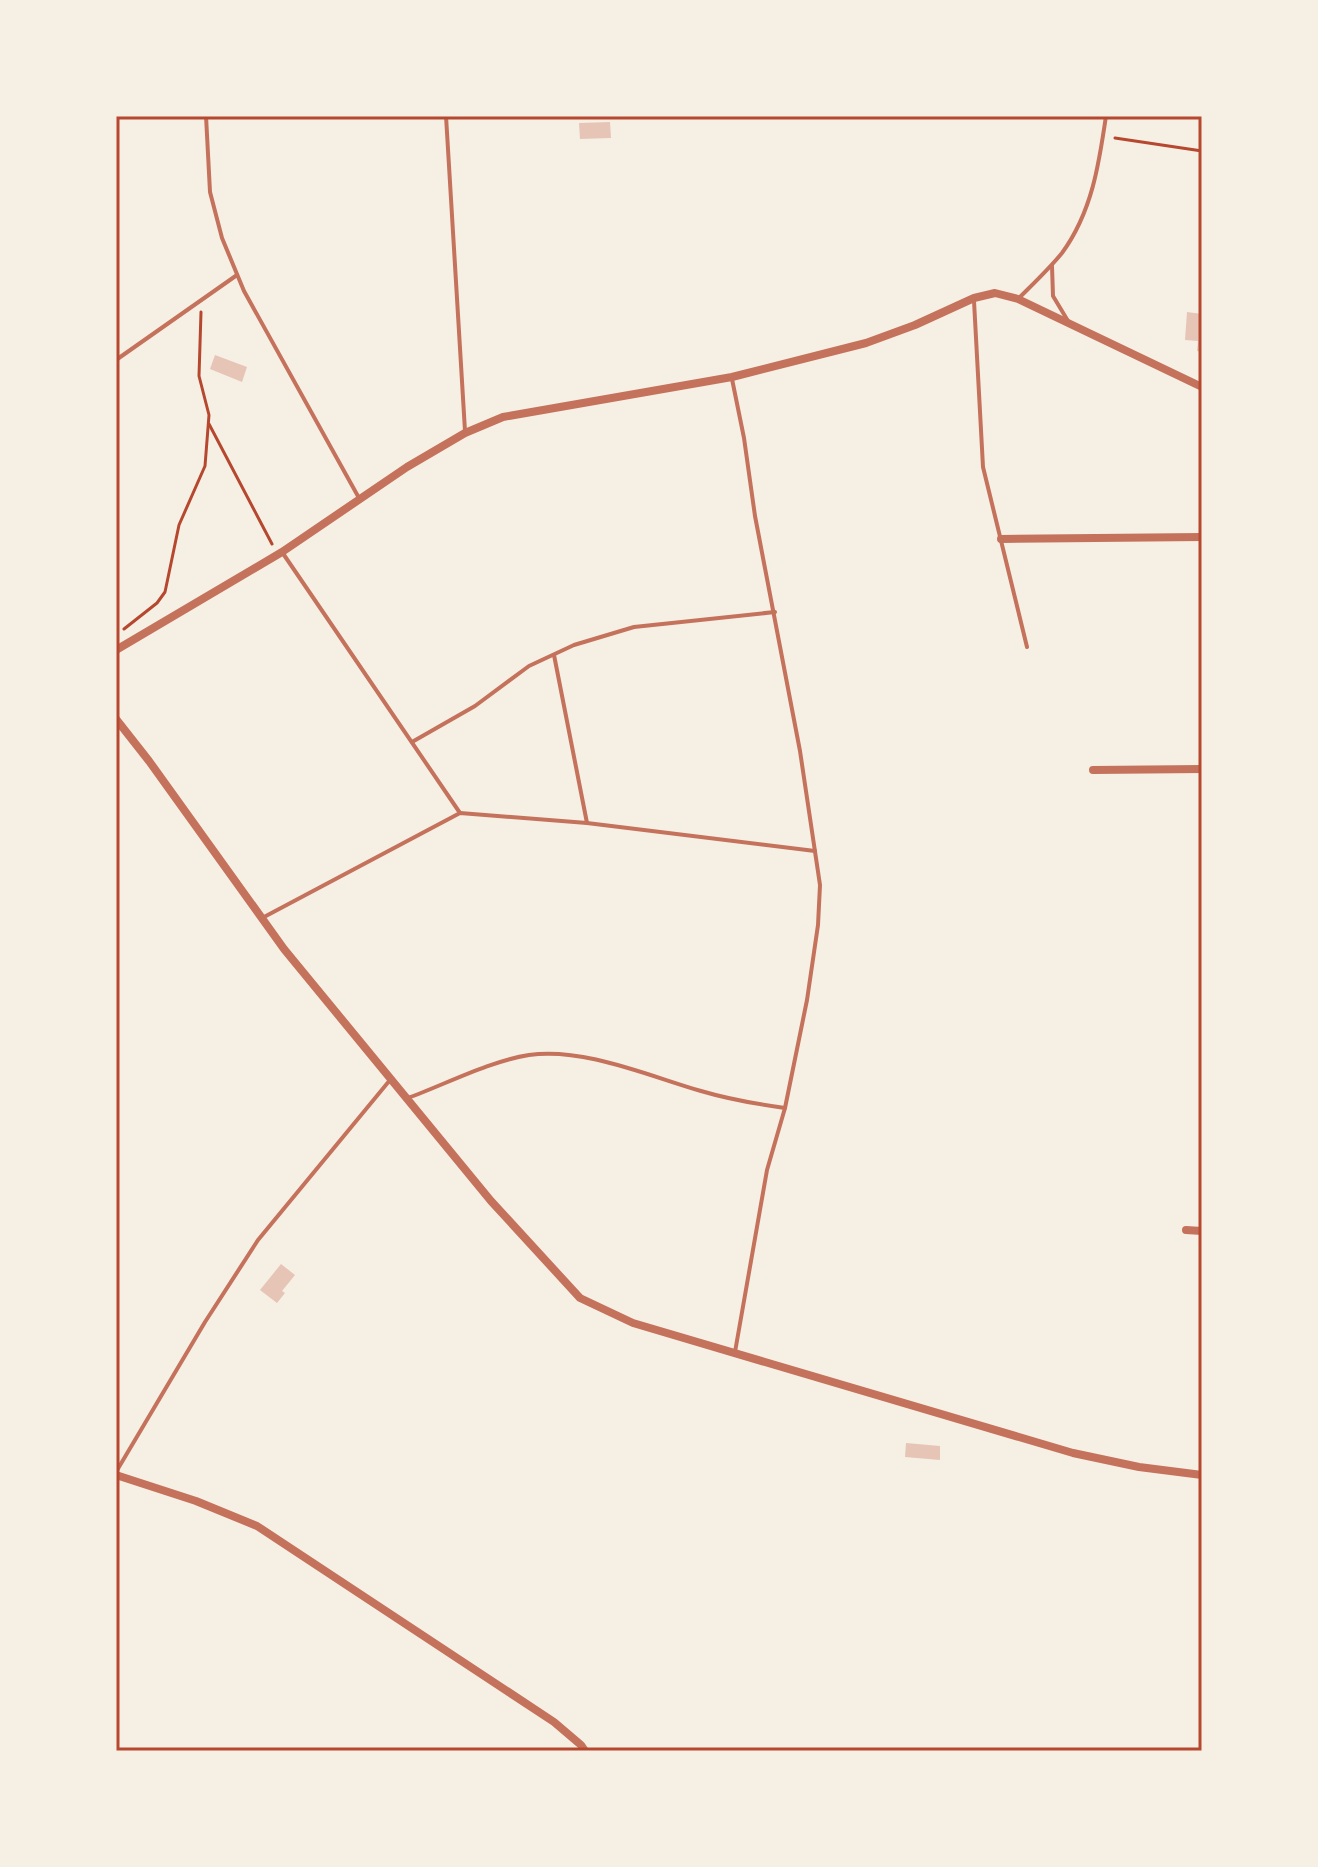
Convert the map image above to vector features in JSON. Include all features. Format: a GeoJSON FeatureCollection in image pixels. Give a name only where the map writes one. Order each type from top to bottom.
{"type":"FeatureCollection","features":[{"type":"Feature","properties":{"kind":"street"},"geometry":{"type":"LineString","coordinates":[[116,650],[280,553],[407,467],[465,433],[503,417],[732,377],[866,343],[974,298],[995,293],[1018,299],[1202,387]]}},
{"type":"Feature","properties":{"kind":"street"},"geometry":{"type":"LineString","coordinates":[[1001,539],[1202,537]]}},
{"type":"Feature","properties":{"kind":"street"},"geometry":{"type":"LineString","coordinates":[[116,719],[262,918],[390,1080],[549,1267],[580,1298],[633,1323],[1073,1453],[1139,1467],[1202,1475]]}},
{"type":"Feature","properties":{"kind":"street"},"geometry":{"type":"LineString","coordinates":[[1093,770],[1202,769]]}},
{"type":"Feature","properties":{"kind":"street"},"geometry":{"type":"LineString","coordinates":[[1186,1230],[1202,1231]]}},
{"type":"Feature","properties":{"kind":"street"},"geometry":{"type":"LineString","coordinates":[[116,1474],[257,1526],[554,1722],[585,1751]]}},
{"type":"Feature","properties":{"kind":"lane"},"geometry":{"type":"LineString","coordinates":[[206,116],[210,192],[222,238],[237,275],[360,499]]}},
{"type":"Feature","properties":{"kind":"lane"},"geometry":{"type":"LineString","coordinates":[[446,116],[465,433]]}},
{"type":"Feature","properties":{"kind":"lane"},"geometry":{"type":"LineString","coordinates":[[1018,299],[1074,234],[1087,207],[1105,137],[1106,116]]}},
{"type":"Feature","properties":{"kind":"lane"},"geometry":{"type":"LineString","coordinates":[[1052,263],[1053,296],[1068,322]]}},
{"type":"Feature","properties":{"kind":"lane"},"geometry":{"type":"LineString","coordinates":[[116,360],[237,275]]}},
{"type":"Feature","properties":{"kind":"lane"},"geometry":{"type":"LineString","coordinates":[[974,298],[983,467],[1027,647]]}},
{"type":"Feature","properties":{"kind":"lane"},"geometry":{"type":"LineString","coordinates":[[732,377],[820,885],[818,925],[807,1000],[785,1108],[767,1170],[735,1352]]}},
{"type":"Feature","properties":{"kind":"lane"},"geometry":{"type":"LineString","coordinates":[[280,553],[460,813]]}},
{"type":"Feature","properties":{"kind":"lane"},"geometry":{"type":"LineString","coordinates":[[412,742],[475,706],[529,666],[574,645],[634,627],[775,612]]}},
{"type":"Feature","properties":{"kind":"lane"},"geometry":{"type":"LineString","coordinates":[[554,655],[587,823]]}},
{"type":"Feature","properties":{"kind":"lane"},"geometry":{"type":"LineString","coordinates":[[262,918],[460,813],[587,823],[816,851]]}},
{"type":"Feature","properties":{"kind":"lane"},"geometry":{"type":"LineString","coordinates":[[406,1099],[503,1061],[553,1053],[585,1058],[741,1101],[785,1108]]}},
{"type":"Feature","properties":{"kind":"lane"},"geometry":{"type":"LineString","coordinates":[[116,1474],[205,1322],[258,1240],[390,1080]]}},
{"type":"Feature","properties":{"kind":"path"},"geometry":{"type":"LineString","coordinates":[[1105,137],[1202,151]]}},
{"type":"Feature","properties":{"kind":"path"},"geometry":{"type":"LineString","coordinates":[[202,300],[199,376],[209,423],[280,553]]}},
{"type":"Feature","properties":{"kind":"path"},"geometry":{"type":"LineString","coordinates":[[119,634],[157,603],[165,592],[179,525],[205,466],[209,423]]}},
{"type":"Feature","properties":{"kind":"building"},"geometry":{"type":"Polygon","coordinates":[[[610,122],[611,138],[580,139],[579,123],[610,122]]]}},
{"type":"Feature","properties":{"kind":"building"},"geometry":{"type":"Polygon","coordinates":[[[1187,312],[1202,314],[1202,352],[1197,351],[1198,341],[1185,340],[1187,312]]]}},
{"type":"Feature","properties":{"kind":"building"},"geometry":{"type":"Polygon","coordinates":[[[215,355],[247,367],[242,382],[210,369],[215,355]]]}},
{"type":"Feature","properties":{"kind":"building"},"geometry":{"type":"Polygon","coordinates":[[[281,1264],[295,1275],[277,1303],[260,1290],[281,1264]]]}},
{"type":"Feature","properties":{"kind":"building"},"geometry":{"type":"Polygon","coordinates":[[[906,1443],[940,1446],[940,1460],[905,1457],[906,1443]]]}}]}
